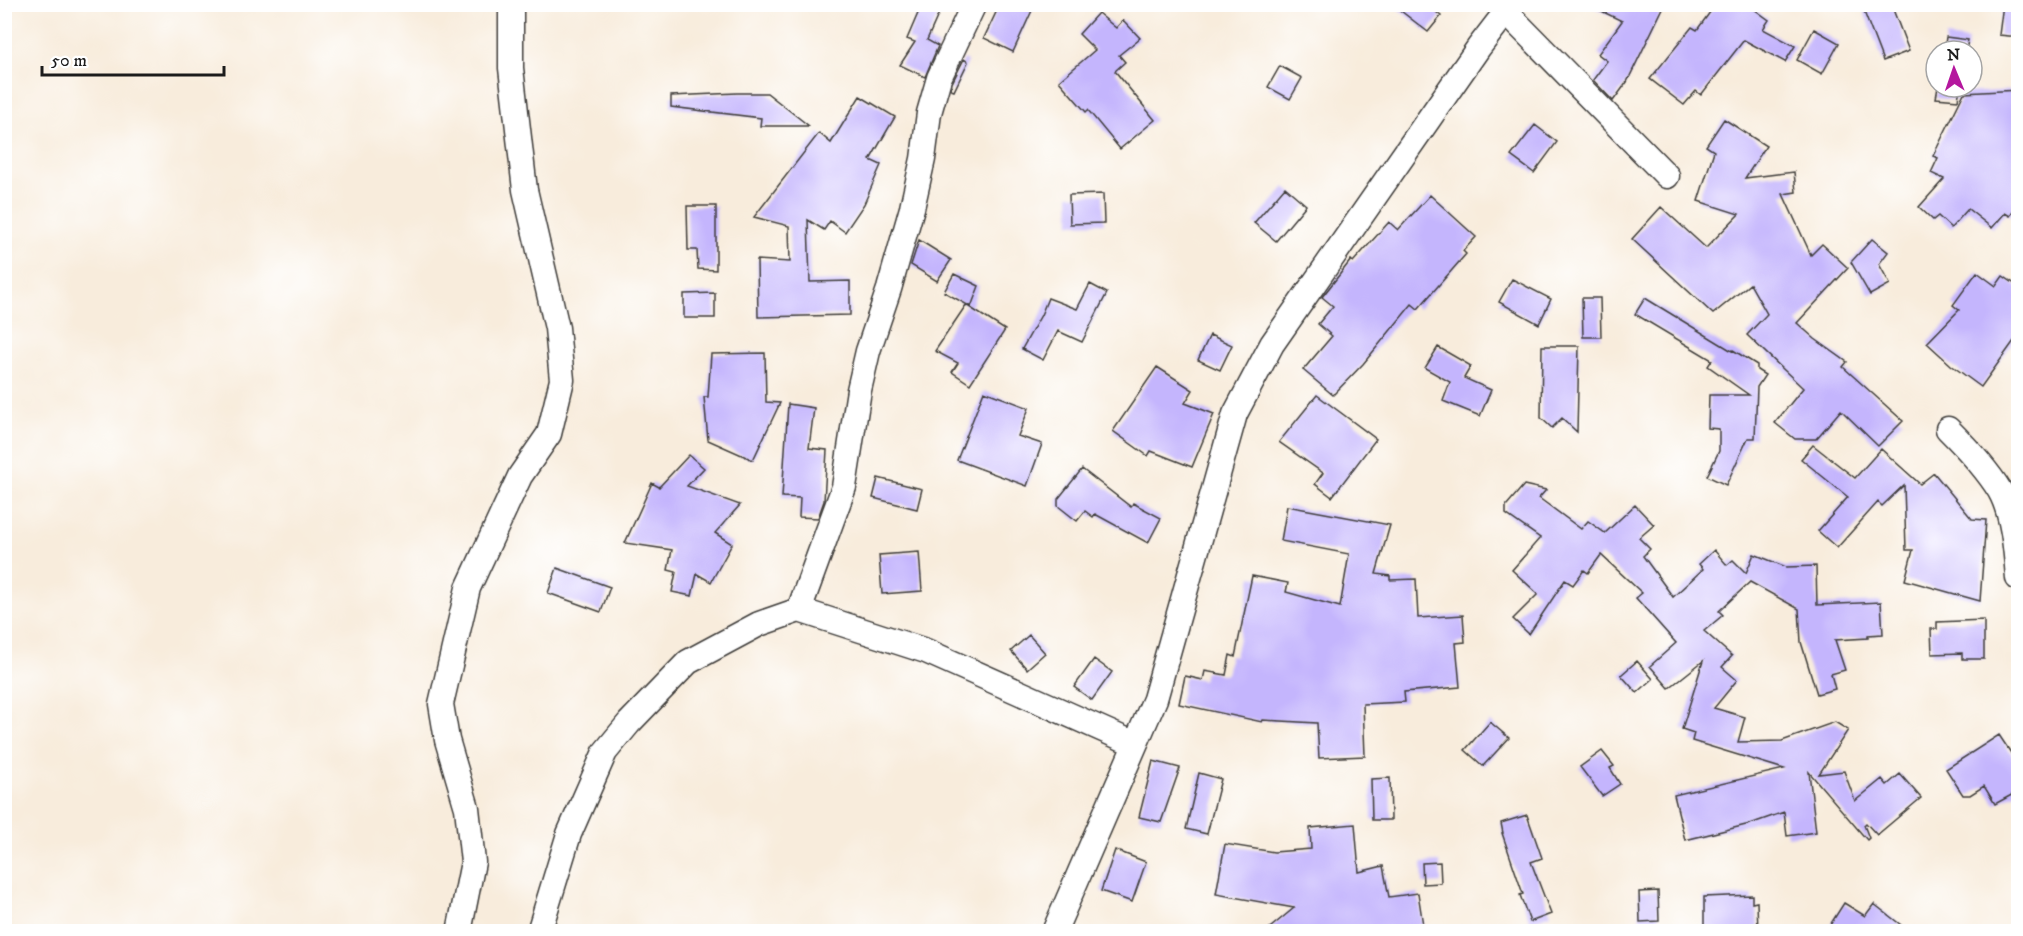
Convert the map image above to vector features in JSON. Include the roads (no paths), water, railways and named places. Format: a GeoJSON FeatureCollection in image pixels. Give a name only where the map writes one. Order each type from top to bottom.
{"type":"FeatureCollection","features":[{"type":"Feature","properties":{"kind":"street"},"geometry":{"type":"LineString","coordinates":[[459,932],[473,862],[467,808],[447,740],[441,704],[468,588],[520,476],[549,434],[562,380],[556,328],[525,190],[511,68],[511,4]]}},
{"type":"Feature","properties":{"kind":"street"},"geometry":{"type":"LineString","coordinates":[[799,610],[844,487],[868,351],[890,289],[912,208],[939,78],[974,4]]}},
{"type":"Feature","properties":{"kind":"street"},"geometry":{"type":"LineString","coordinates":[[1054,932],[1155,699],[1235,414],[1272,344],[1472,57],[1509,8],[1666,176]]}},
{"type":"Feature","properties":{"kind":"street"},"geometry":{"type":"LineString","coordinates":[[1948,429],[1970,451],[2001,492],[2014,534],[2019,578]]}},
{"type":"Feature","properties":{"kind":"street"},"geometry":{"type":"LineString","coordinates":[[539,932],[568,834],[605,752],[629,723],[688,662],[759,624],[799,610],[926,651],[1135,744]]}}]}
